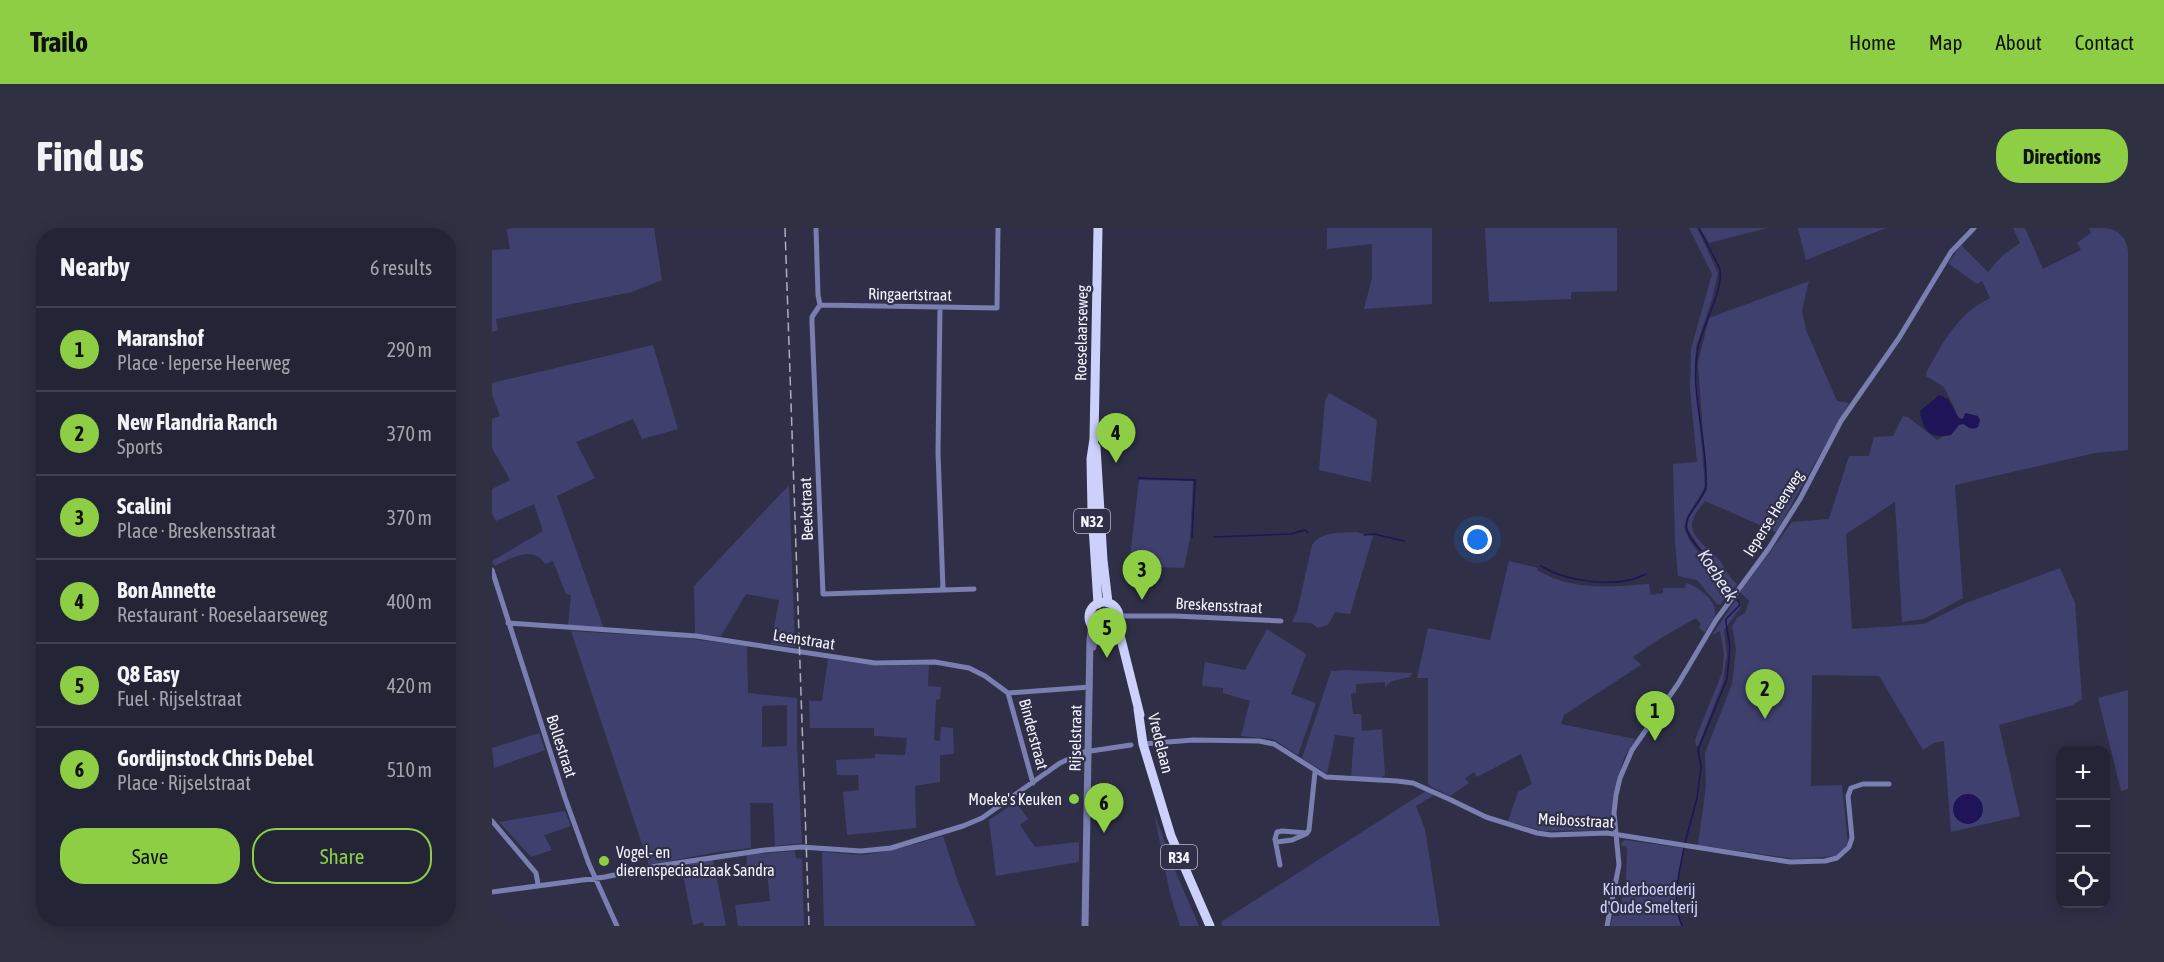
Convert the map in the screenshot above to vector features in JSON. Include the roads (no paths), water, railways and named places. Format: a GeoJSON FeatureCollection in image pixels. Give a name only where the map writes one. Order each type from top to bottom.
{"type":"FeatureCollection","features":[{"type":"Feature","properties":{"kind":"main road","name":"Roeselaarseweg"},"geometry":{"type":"LineString","coordinates":[[1098,228],[1094,439],[1091,459],[1098,604]]}},
{"type":"Feature","properties":{"kind":"main road","name":"Roeselaarseweg"},"geometry":{"type":"LineString","coordinates":[[1094,439],[1098,459],[1102,560],[1108,603]]}},
{"type":"Feature","properties":{"kind":"main road"},"geometry":{"type":"LineString","coordinates":[[1098,604],[1108,603],[1115,608],[1118,620]]}},
{"type":"Feature","properties":{"kind":"main road","name":"N32"},"geometry":{"type":"LineString","coordinates":[[1092,626],[1089,616],[1093,607],[1098,604]]}},
{"type":"Feature","properties":{"kind":"main road","name":"N32"},"geometry":{"type":"LineString","coordinates":[[1104,632],[1112,630],[1118,620]]}},
{"type":"Feature","properties":{"kind":"main road","name":"Vredelaan"},"geometry":{"type":"LineString","coordinates":[[1118,620],[1156,784],[1171,836],[1210,926]]}},
{"type":"Feature","properties":{"kind":"main road"},"geometry":{"type":"LineString","coordinates":[[1092,626],[1104,632],[1124,650]]}},
{"type":"Feature","properties":{"kind":"street"},"geometry":{"type":"LineString","coordinates":[[816,228],[820,305]]}},
{"type":"Feature","properties":{"kind":"street","name":"Ringaertstraat"},"geometry":{"type":"LineString","coordinates":[[820,305],[997,309],[998,228]]}},
{"type":"Feature","properties":{"kind":"street","name":"Ieperse Heerweg"},"geometry":{"type":"LineString","coordinates":[[1607,926],[1618,875],[1619,856],[1614,813],[1616,795],[1620,778],[1632,750],[1678,684],[1716,620],[1769,548],[1800,499],[1841,421],[1899,338],[1951,252],[1971,229]]}},
{"type":"Feature","properties":{"kind":"street","name":"Beekstraat"},"geometry":{"type":"LineString","coordinates":[[820,305],[812,317],[812,323],[823,594],[974,588]]}},
{"type":"Feature","properties":{"kind":"street"},"geometry":{"type":"LineString","coordinates":[[940,308],[938,452],[943,590]]}},
{"type":"Feature","properties":{"kind":"street","name":"Bollestraat"},"geometry":{"type":"LineString","coordinates":[[492,572],[565,798],[595,878],[617,926]]}},
{"type":"Feature","properties":{"kind":"street","name":"Breskensstraat"},"geometry":{"type":"LineString","coordinates":[[1118,620],[1175,616],[1281,621]]}},
{"type":"Feature","properties":{"kind":"street","name":"Leenstraat"},"geometry":{"type":"LineString","coordinates":[[508,623],[696,636],[875,663],[934,662],[969,668],[985,676],[1008,693]]}},
{"type":"Feature","properties":{"kind":"street","name":"Rijselstraat"},"geometry":{"type":"LineString","coordinates":[[1085,926],[1092,626]]}},
{"type":"Feature","properties":{"kind":"street","name":"Rijselstraat"},"geometry":{"type":"LineString","coordinates":[[1091,658],[1094,640],[1104,632]]}},
{"type":"Feature","properties":{"kind":"street"},"geometry":{"type":"LineString","coordinates":[[1008,693],[1090,687]]}},
{"type":"Feature","properties":{"kind":"street","name":"Binderstraat"},"geometry":{"type":"LineString","coordinates":[[1008,693],[1033,783]]}},
{"type":"Feature","properties":{"kind":"street","name":"Meibosstraat"},"geometry":{"type":"LineString","coordinates":[[1146,743],[1193,740],[1259,741],[1274,744],[1326,777],[1413,783],[1486,817],[1537,833],[1551,835],[1607,833],[1790,862],[1825,861],[1844,854],[1852,838],[1848,796],[1851,788],[1863,784],[1889,784]]}},
{"type":"Feature","properties":{"kind":"street"},"geometry":{"type":"LineString","coordinates":[[492,892],[595,878],[765,850],[801,847],[861,851],[891,848],[982,818],[1060,763],[1089,750],[1131,745]]}},
{"type":"Feature","properties":{"kind":"street"},"geometry":{"type":"LineString","coordinates":[[1307,833],[1315,772]]}},
{"type":"Feature","properties":{"kind":"street"},"geometry":{"type":"LineString","coordinates":[[492,821],[536,873],[538,884]]}},
{"type":"Feature","properties":{"kind":"street"},"geometry":{"type":"LineString","coordinates":[[1280,865],[1275,839],[1277,832],[1307,833]]}},
{"type":"Feature","properties":{"kind":"street"},"geometry":{"type":"LineString","coordinates":[[1277,842],[1292,840],[1307,833]]}},
{"type":"Feature","properties":{"kind":"waterway","name":"Koebeek"},"geometry":{"type":"LineString","coordinates":[[1699,228],[1720,269],[1720,278],[1716,298],[1698,348],[1696,365],[1697,399],[1706,485],[1702,497],[1686,524],[1692,541],[1721,581],[1733,592]]}},
{"type":"Feature","properties":{"kind":"waterway"},"geometry":{"type":"LineString","coordinates":[[1138,478],[1195,480],[1192,537]]}},
{"type":"Feature","properties":{"kind":"waterway"},"geometry":{"type":"LineString","coordinates":[[1214,537],[1291,534],[1305,530],[1308,533]]}},
{"type":"Feature","properties":{"kind":"waterway"},"geometry":{"type":"LineString","coordinates":[[1364,535],[1374,534],[1404,541]]}},
{"type":"Feature","properties":{"kind":"waterway"},"geometry":{"type":"LineString","coordinates":[[1541,566],[1564,576],[1593,582],[1635,579],[1646,574]]}},
{"type":"Feature","properties":{"kind":"waterway","name":"Koebeek"},"geometry":{"type":"LineString","coordinates":[[1685,843],[1697,798],[1701,766],[1698,750],[1727,679],[1730,647],[1726,619],[1740,605],[1736,596]]}},
{"type":"Feature","properties":{"kind":"waterway","name":"Koebeek"},"geometry":{"type":"LineString","coordinates":[[1682,926],[1676,897],[1684,848]]}},
{"type":"Feature","properties":{"kind":"railway"},"geometry":{"type":"LineString","coordinates":[[785,228],[809,926]]}},
{"type":"Feature","properties":{"kind":"place","name":"Bon Annette"},"geometry":{"type":"Point","coordinates":[1116,463]}},
{"type":"Feature","properties":{"kind":"place","name":"Scalini"},"geometry":{"type":"Point","coordinates":[1142,600]}},
{"type":"Feature","properties":{"kind":"place","name":"Q8 Easy"},"geometry":{"type":"Point","coordinates":[1107,658]}},
{"type":"Feature","properties":{"kind":"place","name":"New Flandria Ranch"},"geometry":{"type":"Point","coordinates":[1765,719]}},
{"type":"Feature","properties":{"kind":"place","name":"Maranshof"},"geometry":{"type":"Point","coordinates":[1655,741]}},
{"type":"Feature","properties":{"kind":"place","name":"Moeke's Keuken"},"geometry":{"type":"Point","coordinates":[1074,799]}},
{"type":"Feature","properties":{"kind":"place","name":"Gordijnstock Chris Debel"},"geometry":{"type":"Point","coordinates":[1104,833]}},
{"type":"Feature","properties":{"kind":"place","name":"Vogel- en dierenspeciaalzaak Sandra"},"geometry":{"type":"Point","coordinates":[604,861]}},
{"type":"Feature","properties":{"kind":"park label","name":"Kinderboerderij d'Oude Smelterij"},"geometry":{"type":"Point","coordinates":[1649,898]}}]}
